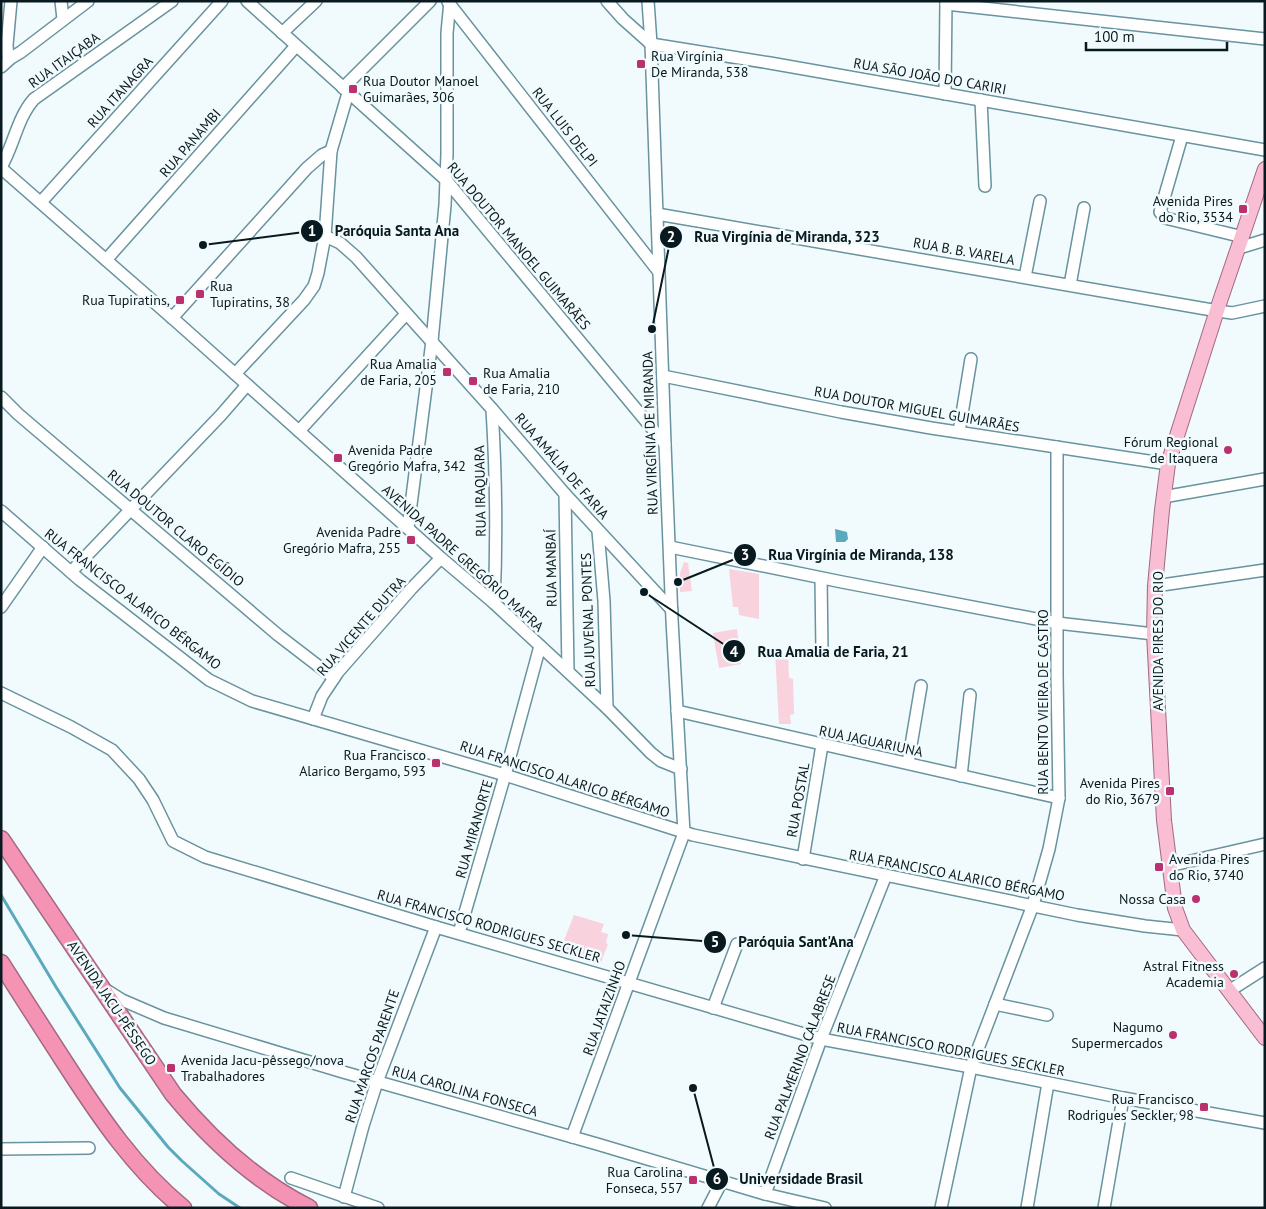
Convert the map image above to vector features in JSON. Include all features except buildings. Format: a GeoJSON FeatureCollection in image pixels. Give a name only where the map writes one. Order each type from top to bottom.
{"type":"FeatureCollection","features":[{"type":"Feature","properties":{"kind":"highway","name":"AVENIDA JACU-PÊSSEGO"},"geometry":{"type":"LineString","coordinates":[[1,838],[173,1094],[195,1120],[225,1150],[261,1178],[309,1208]]}},
{"type":"Feature","properties":{"kind":"highway"},"geometry":{"type":"LineString","coordinates":[[1,963],[92,1104],[148,1176],[183,1208]]}},
{"type":"Feature","properties":{"kind":"main road","name":"AVENIDA PIRES DO RIO"},"geometry":{"type":"LineString","coordinates":[[1265,170],[1168,464],[1155,586],[1154,634],[1162,793],[1175,908],[1183,930],[1265,1038]]}},
{"type":"Feature","properties":{"kind":"street"},"geometry":{"type":"LineString","coordinates":[[5,64],[11,1]]}},
{"type":"Feature","properties":{"kind":"street"},"geometry":{"type":"LineString","coordinates":[[60,1],[63,19]]}},
{"type":"Feature","properties":{"kind":"street"},"geometry":{"type":"LineString","coordinates":[[5,64],[88,1]]}},
{"type":"Feature","properties":{"kind":"street","name":"RUA ITAIÇABA"},"geometry":{"type":"LineString","coordinates":[[1,168],[27,107],[34,99],[172,1]]}},
{"type":"Feature","properties":{"kind":"street","name":"RUA ITANAGRA"},"geometry":{"type":"LineString","coordinates":[[41,202],[222,1]]}},
{"type":"Feature","properties":{"kind":"street","name":"RUA DOUTOR MANOEL GUIMARÃES"},"geometry":{"type":"LineString","coordinates":[[247,1],[446,180],[665,444]]}},
{"type":"Feature","properties":{"kind":"street"},"geometry":{"type":"LineString","coordinates":[[282,33],[316,1]]}},
{"type":"Feature","properties":{"kind":"street"},"geometry":{"type":"LineString","coordinates":[[235,374],[312,290],[318,273],[325,236],[331,151],[346,91],[430,1]]}},
{"type":"Feature","properties":{"kind":"street"},"geometry":{"type":"LineString","coordinates":[[607,1],[623,19],[651,44]]}},
{"type":"Feature","properties":{"kind":"street","name":"RUA VIRGÍNIA DE MIRANDA"},"geometry":{"type":"LineString","coordinates":[[648,1],[672,610],[684,833]]}},
{"type":"Feature","properties":{"kind":"street"},"geometry":{"type":"LineString","coordinates":[[408,528],[432,341],[446,180],[449,2]]}},
{"type":"Feature","properties":{"kind":"street","name":"RUA LUIS DELPI"},"geometry":{"type":"LineString","coordinates":[[449,2],[659,272]]}},
{"type":"Feature","properties":{"kind":"street"},"geometry":{"type":"LineString","coordinates":[[945,94],[946,3],[1265,39]]}},
{"type":"Feature","properties":{"kind":"street","name":"RUA SÃO JOÃO DO CARIRI"},"geometry":{"type":"LineString","coordinates":[[651,44],[770,63],[1265,150]]}},
{"type":"Feature","properties":{"kind":"street","name":"RUA PANAMBI"},"geometry":{"type":"LineString","coordinates":[[106,260],[296,46]]}},
{"type":"Feature","properties":{"kind":"street"},"geometry":{"type":"LineString","coordinates":[[982,100],[985,186]]}},
{"type":"Feature","properties":{"kind":"street"},"geometry":{"type":"LineString","coordinates":[[1182,136],[1160,212],[1162,216],[1241,243],[1265,240]]}},
{"type":"Feature","properties":{"kind":"street"},"geometry":{"type":"LineString","coordinates":[[172,318],[307,168],[331,151]]}},
{"type":"Feature","properties":{"kind":"street","name":"AVENIDA PADRE GREGÓRIO MAFRA"},"geometry":{"type":"LineString","coordinates":[[1,168],[494,603],[607,708],[651,753],[670,765],[681,769]]}},
{"type":"Feature","properties":{"kind":"street"},"geometry":{"type":"LineString","coordinates":[[1025,277],[1040,201]]}},
{"type":"Feature","properties":{"kind":"street"},"geometry":{"type":"LineString","coordinates":[[1070,285],[1084,208]]}},
{"type":"Feature","properties":{"kind":"street","name":"RUA B. B. VARELA"},"geometry":{"type":"LineString","coordinates":[[657,214],[1232,313],[1265,306]]}},
{"type":"Feature","properties":{"kind":"street","name":"RUA AMÁLIA DE FARIA"},"geometry":{"type":"LineString","coordinates":[[325,236],[348,249],[432,341],[565,494],[672,610]]}},
{"type":"Feature","properties":{"kind":"street"},"geometry":{"type":"LineString","coordinates":[[299,431],[406,314]]}},
{"type":"Feature","properties":{"kind":"street"},"geometry":{"type":"LineString","coordinates":[[959,432],[971,359]]}},
{"type":"Feature","properties":{"kind":"street","name":"RUA DOUTOR MIGUEL GUIMARÃES"},"geometry":{"type":"LineString","coordinates":[[663,376],[841,412],[1057,448],[1168,464]]}},
{"type":"Feature","properties":{"kind":"street"},"geometry":{"type":"LineString","coordinates":[[71,572],[221,415],[247,385]]}},
{"type":"Feature","properties":{"kind":"street","name":"RUA DOUTOR CLARO EGÍDIO"},"geometry":{"type":"LineString","coordinates":[[1,398],[278,635],[334,678]]}},
{"type":"Feature","properties":{"kind":"street","name":"RUA IRAQUARA"},"geometry":{"type":"LineString","coordinates":[[492,410],[496,482],[494,603]]}},
{"type":"Feature","properties":{"kind":"street","name":"RUA BENTO VIEIRA DE CASTRO"},"geometry":{"type":"LineString","coordinates":[[941,1208],[971,1067],[1033,905],[1049,849],[1060,798],[1057,448]]}},
{"type":"Feature","properties":{"kind":"street"},"geometry":{"type":"LineString","coordinates":[[1163,497],[1265,479]]}},
{"type":"Feature","properties":{"kind":"street","name":"RUA MANBAÍ"},"geometry":{"type":"LineString","coordinates":[[565,494],[568,671]]}},
{"type":"Feature","properties":{"kind":"street","name":"RUA FRANCISCO ALARICO BÉRGAMO"},"geometry":{"type":"LineString","coordinates":[[1,511],[71,572],[209,680],[252,701],[505,775],[684,833],[1033,905],[1145,926],[1183,930]]}},
{"type":"Feature","properties":{"kind":"street","name":"RUA JUVENAL PONTES"},"geometry":{"type":"LineString","coordinates":[[598,530],[604,601],[607,708]]}},
{"type":"Feature","properties":{"kind":"street"},"geometry":{"type":"LineString","coordinates":[[670,546],[821,578],[1057,623],[1154,634]]}},
{"type":"Feature","properties":{"kind":"street"},"geometry":{"type":"LineString","coordinates":[[1,607],[43,547]]}},
{"type":"Feature","properties":{"kind":"street","name":"RUA VICENTE DUTRA"},"geometry":{"type":"LineString","coordinates":[[313,719],[322,696],[334,678],[411,589],[441,558]]}},
{"type":"Feature","properties":{"kind":"street"},"geometry":{"type":"LineString","coordinates":[[1155,586],[1265,570]]}},
{"type":"Feature","properties":{"kind":"street"},"geometry":{"type":"LineString","coordinates":[[821,578],[822,651]]}},
{"type":"Feature","properties":{"kind":"street","name":"RUA MIRANORTE"},"geometry":{"type":"LineString","coordinates":[[459,933],[540,646]]}},
{"type":"Feature","properties":{"kind":"street"},"geometry":{"type":"LineString","coordinates":[[908,764],[921,686]]}},
{"type":"Feature","properties":{"kind":"street","name":"RUA FRANCISCO RODRIGUES SECKLER"},"geometry":{"type":"LineString","coordinates":[[1,693],[71,727],[112,750],[139,779],[152,800],[172,841],[205,857],[436,927],[821,1039],[1124,1098],[1265,1123]]}},
{"type":"Feature","properties":{"kind":"street"},"geometry":{"type":"LineString","coordinates":[[961,776],[970,695]]}},
{"type":"Feature","properties":{"kind":"street","name":"RUA JAGUARIUNA"},"geometry":{"type":"LineString","coordinates":[[677,711],[1060,798]]}},
{"type":"Feature","properties":{"kind":"street","name":"RUA POSTAL"},"geometry":{"type":"LineString","coordinates":[[803,859],[822,745]]}},
{"type":"Feature","properties":{"kind":"street","name":"RUA JATAIZINHO"},"geometry":{"type":"LineString","coordinates":[[572,1138],[684,833]]}},
{"type":"Feature","properties":{"kind":"street"},"geometry":{"type":"LineString","coordinates":[[1169,866],[1265,844]]}},
{"type":"Feature","properties":{"kind":"street","name":"RUA PALMERINO CALABRESE"},"geometry":{"type":"LineString","coordinates":[[764,1194],[821,1039],[886,875]]}},
{"type":"Feature","properties":{"kind":"street","name":"RUA MARCOS PARENTE"},"geometry":{"type":"LineString","coordinates":[[344,1197],[377,1082],[436,927]]}},
{"type":"Feature","properties":{"kind":"street"},"geometry":{"type":"LineString","coordinates":[[713,1008],[737,944]]}},
{"type":"Feature","properties":{"kind":"street"},"geometry":{"type":"LineString","coordinates":[[1229,991],[1265,968]]}},
{"type":"Feature","properties":{"kind":"street","name":"RUA CAROLINA FONSECA"},"geometry":{"type":"LineString","coordinates":[[102,988],[122,1000],[164,1018],[764,1194],[825,1208]]}},
{"type":"Feature","properties":{"kind":"street"},"geometry":{"type":"LineString","coordinates":[[995,1004],[1047,1014]]}},
{"type":"Feature","properties":{"kind":"street"},"geometry":{"type":"LineString","coordinates":[[1027,1208],[1048,1083]]}},
{"type":"Feature","properties":{"kind":"street"},"geometry":{"type":"LineString","coordinates":[[1104,1208],[1124,1098]]}},
{"type":"Feature","properties":{"kind":"street"},"geometry":{"type":"LineString","coordinates":[[1,1149],[89,1148]]}},
{"type":"Feature","properties":{"kind":"street"},"geometry":{"type":"LineString","coordinates":[[292,1178],[378,1208]]}},
{"type":"Feature","properties":{"kind":"street"},"geometry":{"type":"LineString","coordinates":[[708,1208],[722,1181]]}},
{"type":"Feature","properties":{"kind":"shaded area"},"geometry":{"type":"Polygon","coordinates":[[[684,562],[688,563],[692,591],[680,592],[680,573],[684,562]]]}},
{"type":"Feature","properties":{"kind":"shaded area"},"geometry":{"type":"Polygon","coordinates":[[[729,569],[759,574],[759,619],[739,615],[738,607],[733,607],[729,569]]]}},
{"type":"Feature","properties":{"kind":"shaded area"},"geometry":{"type":"Polygon","coordinates":[[[737,629],[741,664],[719,668],[713,633],[737,629]]]}},
{"type":"Feature","properties":{"kind":"shaded area"},"geometry":{"type":"Polygon","coordinates":[[[775,651],[788,654],[789,678],[793,679],[794,714],[790,715],[791,724],[779,724],[775,651]]]}},
{"type":"Feature","properties":{"kind":"shaded area"},"geometry":{"type":"Polygon","coordinates":[[[574,915],[604,924],[601,932],[608,934],[606,943],[608,944],[600,965],[559,953],[574,915]]]}},
{"type":"Feature","properties":{"kind":"water"},"geometry":{"type":"Polygon","coordinates":[[[835,529],[847,532],[848,539],[845,542],[836,542],[835,529]]]}},
{"type":"Feature","properties":{"kind":"waterway"},"geometry":{"type":"LineString","coordinates":[[1,895],[120,1088],[168,1147],[219,1194],[240,1208]]}},
{"type":"Feature","properties":{"kind":"place","name":"Rua Virgínia De Miranda, 538"},"geometry":{"type":"Point","coordinates":[641,64]}},
{"type":"Feature","properties":{"kind":"place","name":"Rua Doutor Manoel Guimarães, 306"},"geometry":{"type":"Point","coordinates":[353,89]}},
{"type":"Feature","properties":{"kind":"place","name":"Avenida Pires do Rio, 3534"},"geometry":{"type":"Point","coordinates":[1243,209]}},
{"type":"Feature","properties":{"kind":"place","name":"Paróquia Santa Ana"},"geometry":{"type":"Point","coordinates":[203,245]}},
{"type":"Feature","properties":{"kind":"place","name":"Rua Tupiratins, 38"},"geometry":{"type":"Point","coordinates":[200,294]}},
{"type":"Feature","properties":{"kind":"place","name":"Rua Tupiratins,"},"geometry":{"type":"Point","coordinates":[180,300]}},
{"type":"Feature","properties":{"kind":"place","name":"Rua Virgínia de Miranda, 323"},"geometry":{"type":"Point","coordinates":[652,329]}},
{"type":"Feature","properties":{"kind":"place","name":"Rua Amalia de Faria, 205"},"geometry":{"type":"Point","coordinates":[447,372]}},
{"type":"Feature","properties":{"kind":"place","name":"Rua Amalia de Faria, 210"},"geometry":{"type":"Point","coordinates":[473,381]}},
{"type":"Feature","properties":{"kind":"place","name":"Fórum Regional de Itaquera"},"geometry":{"type":"Point","coordinates":[1228,450]}},
{"type":"Feature","properties":{"kind":"place","name":"Avenida Padre Gregório Mafra, 342"},"geometry":{"type":"Point","coordinates":[338,458]}},
{"type":"Feature","properties":{"kind":"place","name":"Avenida Padre Gregório Mafra, 255"},"geometry":{"type":"Point","coordinates":[411,540]}},
{"type":"Feature","properties":{"kind":"place","name":"Rua Virgínia de Miranda, 138"},"geometry":{"type":"Point","coordinates":[678,582]}},
{"type":"Feature","properties":{"kind":"place","name":"Rua Amalia de Faria, 21"},"geometry":{"type":"Point","coordinates":[644,592]}},
{"type":"Feature","properties":{"kind":"place","name":"Rua Francisco Alarico Bergamo, 593"},"geometry":{"type":"Point","coordinates":[436,763]}},
{"type":"Feature","properties":{"kind":"place","name":"Avenida Pires do Rio, 3679"},"geometry":{"type":"Point","coordinates":[1170,791]}},
{"type":"Feature","properties":{"kind":"place","name":"Avenida Pires do Rio, 3740"},"geometry":{"type":"Point","coordinates":[1159,867]}},
{"type":"Feature","properties":{"kind":"place","name":"Nossa Casa"},"geometry":{"type":"Point","coordinates":[1196,899]}},
{"type":"Feature","properties":{"kind":"place","name":"Paróquia Sant'Ana"},"geometry":{"type":"Point","coordinates":[626,935]}},
{"type":"Feature","properties":{"kind":"place","name":"Astral Fitness Academia"},"geometry":{"type":"Point","coordinates":[1234,974]}},
{"type":"Feature","properties":{"kind":"place","name":"Nagumo Supermercados"},"geometry":{"type":"Point","coordinates":[1173,1035]}},
{"type":"Feature","properties":{"kind":"place","name":"Avenida Jacu-pêssego/nova Trabalhadores"},"geometry":{"type":"Point","coordinates":[171,1068]}},
{"type":"Feature","properties":{"kind":"place","name":"Universidade Brasil"},"geometry":{"type":"Point","coordinates":[693,1088]}},
{"type":"Feature","properties":{"kind":"place","name":"Rua Francisco Rodrigues Seckler, 98"},"geometry":{"type":"Point","coordinates":[1204,1107]}},
{"type":"Feature","properties":{"kind":"place","name":"Rua Carolina Fonseca, 557"},"geometry":{"type":"Point","coordinates":[693,1180]}}]}
